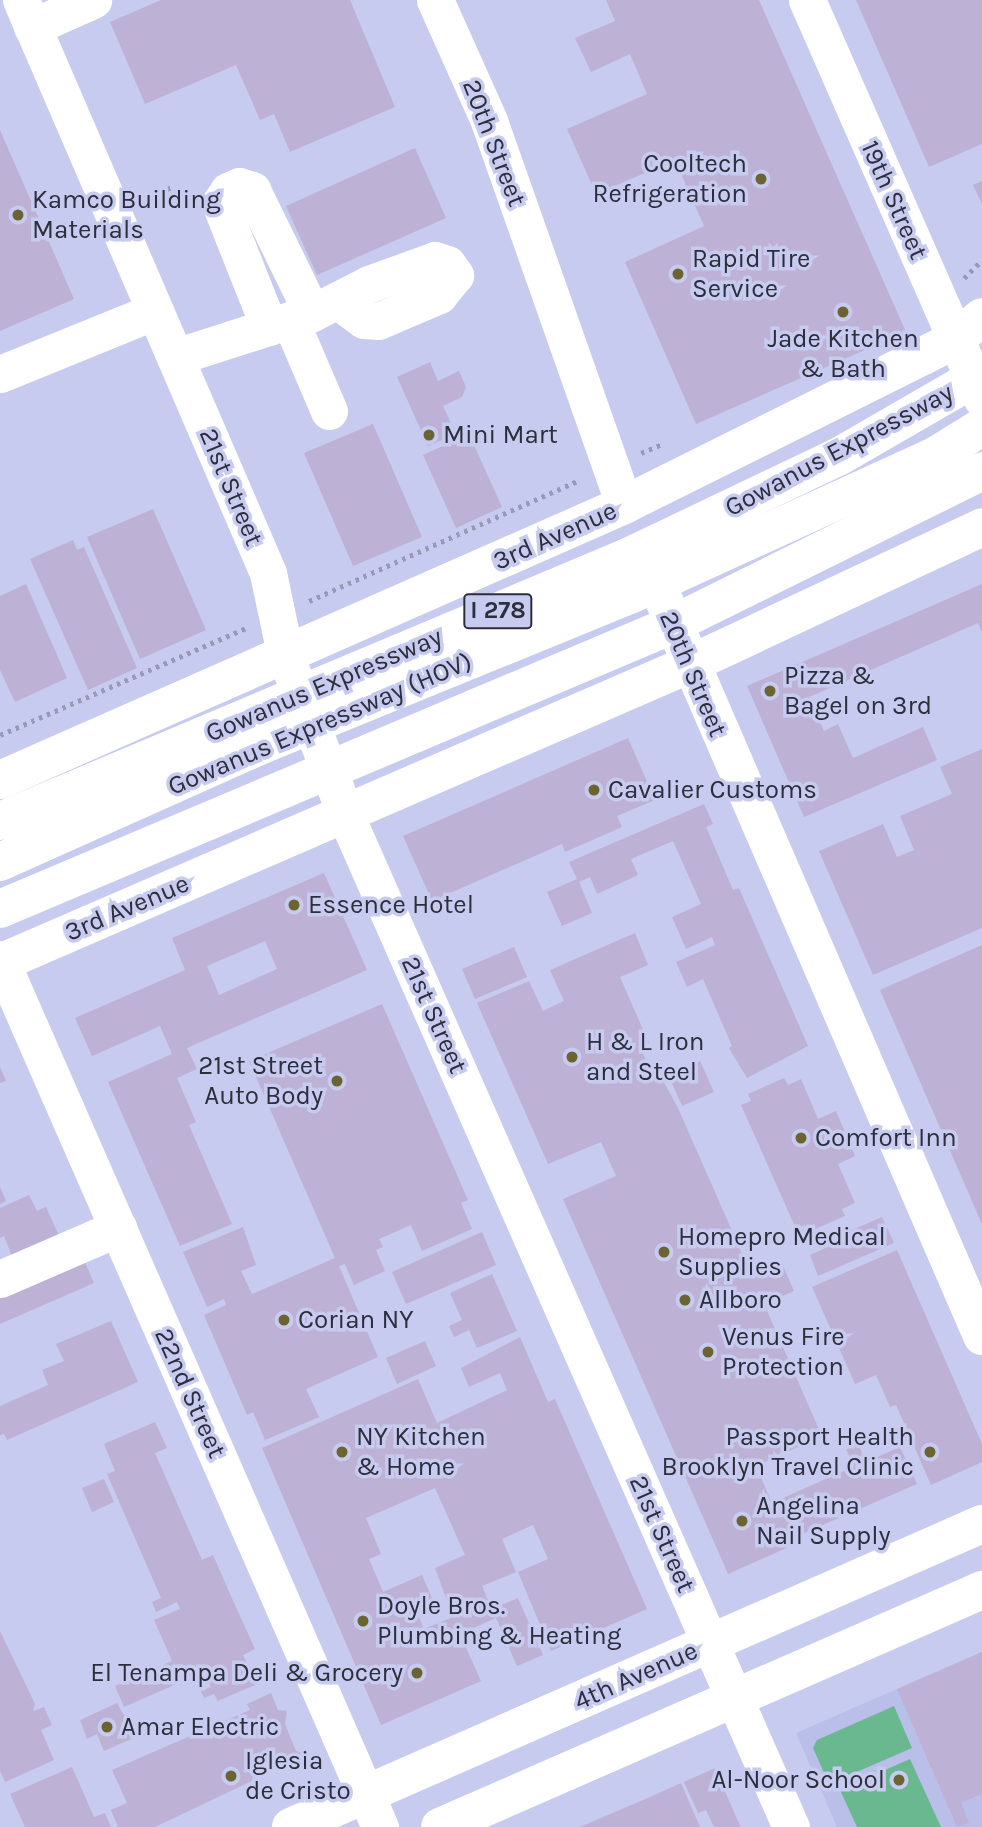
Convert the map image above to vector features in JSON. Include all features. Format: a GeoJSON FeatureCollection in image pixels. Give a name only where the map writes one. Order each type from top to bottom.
{"type":"FeatureCollection","features":[{"type":"Feature","properties":{"kind":"main road","name":"3rd Avenue"},"geometry":{"type":"LineString","coordinates":[[0,780],[624,505],[787,428],[969,328]]}},
{"type":"Feature","properties":{"kind":"main road","name":"Gowanus Expressway"},"geometry":{"type":"LineString","coordinates":[[0,821],[628,557],[838,457],[982,374]]}},
{"type":"Feature","properties":{"kind":"main road","name":"Gowanus Expressway (HOV)"},"geometry":{"type":"LineString","coordinates":[[0,862],[262,746],[630,595],[935,456],[982,427]]}},
{"type":"Feature","properties":{"kind":"main road"},"geometry":{"type":"LineString","coordinates":[[0,909],[665,628],[982,471]]}},
{"type":"Feature","properties":{"kind":"main road","name":"20th Street"},"geometry":{"type":"LineString","coordinates":[[624,505],[688,665],[982,1336]]}},
{"type":"Feature","properties":{"kind":"main road","name":"3rd Avenue"},"geometry":{"type":"LineString","coordinates":[[1,962],[688,665],[982,527]]}},
{"type":"Feature","properties":{"kind":"main road","name":"4th Avenue"},"geometry":{"type":"LineString","coordinates":[[290,1827],[373,1811],[710,1644],[982,1524]]}},
{"type":"Feature","properties":{"kind":"main road"},"geometry":{"type":"LineString","coordinates":[[440,1827],[982,1590]]}},
{"type":"Feature","properties":{"kind":"street"},"geometry":{"type":"LineString","coordinates":[[26,13],[93,0]]}},
{"type":"Feature","properties":{"kind":"street","name":"20th Street"},"geometry":{"type":"LineString","coordinates":[[435,0],[489,121],[624,505]]}},
{"type":"Feature","properties":{"kind":"street","name":"19th Street"},"geometry":{"type":"LineString","coordinates":[[807,0],[969,328],[982,399]]}},
{"type":"Feature","properties":{"kind":"street","name":"21st Street"},"geometry":{"type":"LineString","coordinates":[[26,13],[268,573],[285,654],[345,814],[791,1827]]}},
{"type":"Feature","properties":{"kind":"street"},"geometry":{"type":"LineString","coordinates":[[0,373],[155,311]]}},
{"type":"Feature","properties":{"kind":"street"},"geometry":{"type":"LineString","coordinates":[[175,357],[302,315],[329,411]]}},
{"type":"Feature","properties":{"kind":"street","name":"22nd Street"},"geometry":{"type":"LineString","coordinates":[[1,962],[373,1811]]}},
{"type":"Feature","properties":{"kind":"street"},"geometry":{"type":"LineString","coordinates":[[0,1279],[118,1228]]}},
{"type":"Feature","properties":{"kind":"path"},"geometry":{"type":"LineString","coordinates":[[968,274],[982,260]]}},
{"type":"Feature","properties":{"kind":"path"},"geometry":{"type":"LineString","coordinates":[[340,585],[580,479]]}},
{"type":"Feature","properties":{"kind":"path"},"geometry":{"type":"LineString","coordinates":[[0,735],[240,630]]}},
{"type":"Feature","properties":{"kind":"shaded area","name":"Al-Noor School"},"geometry":{"type":"Polygon","coordinates":[[[982,1652],[982,1827],[837,1827],[796,1733],[982,1652]]]}},
{"type":"Feature","properties":{"kind":"green space"},"geometry":{"type":"Polygon","coordinates":[[[894,1706],[912,1748],[829,1784],[813,1748],[817,1740],[894,1706]]]}},
{"type":"Feature","properties":{"kind":"green space"},"geometry":{"type":"Polygon","coordinates":[[[910,1759],[941,1827],[857,1827],[840,1790],[910,1759]]]}},
{"type":"Feature","properties":{"kind":"building"},"geometry":{"type":"Polygon","coordinates":[[[161,0],[350,0],[395,107],[290,152],[274,114],[260,120],[236,65],[145,104],[110,22],[161,0]]]}},
{"type":"Feature","properties":{"kind":"building"},"geometry":{"type":"Polygon","coordinates":[[[606,0],[759,0],[906,332],[696,424],[625,262],[704,226],[675,160],[596,194],[567,129],[647,94],[630,54],[591,72],[575,38],[615,21],[606,0]]]}},
{"type":"Feature","properties":{"kind":"building"},"geometry":{"type":"Polygon","coordinates":[[[856,0],[982,0],[982,144],[929,167],[856,0]]]}},
{"type":"Feature","properties":{"kind":"building","name":"Kamco Building Materials"},"geometry":{"type":"Polygon","coordinates":[[[0,130],[74,299],[0,331],[0,130]]]}},
{"type":"Feature","properties":{"kind":"building"},"geometry":{"type":"Polygon","coordinates":[[[415,148],[446,218],[317,275],[286,206],[415,148]]]}},
{"type":"Feature","properties":{"kind":"building"},"geometry":{"type":"Polygon","coordinates":[[[982,181],[982,204],[973,185],[982,181]]]}},
{"type":"Feature","properties":{"kind":"building"},"geometry":{"type":"Polygon","coordinates":[[[430,362],[438,381],[459,371],[466,387],[462,397],[443,406],[456,434],[428,446],[397,377],[430,362]]]}},
{"type":"Feature","properties":{"kind":"building"},"geometry":{"type":"Polygon","coordinates":[[[373,424],[422,537],[353,566],[304,453],[373,424]]]}},
{"type":"Feature","properties":{"kind":"building"},"geometry":{"type":"Polygon","coordinates":[[[469,434],[502,507],[456,528],[423,455],[469,434]]]}},
{"type":"Feature","properties":{"kind":"building"},"geometry":{"type":"Polygon","coordinates":[[[153,509],[206,630],[140,659],[87,537],[153,509]]]}},
{"type":"Feature","properties":{"kind":"building"},"geometry":{"type":"Polygon","coordinates":[[[73,540],[77,550],[84,547],[137,668],[88,690],[30,559],[73,540]]]}},
{"type":"Feature","properties":{"kind":"building"},"geometry":{"type":"Polygon","coordinates":[[[26,584],[67,678],[15,702],[0,670],[0,596],[26,584]]]}},
{"type":"Feature","properties":{"kind":"building"},"geometry":{"type":"Polygon","coordinates":[[[982,584],[982,632],[978,623],[809,697],[824,731],[838,724],[853,758],[923,727],[937,760],[804,817],[747,686],[982,584]]]}},
{"type":"Feature","properties":{"kind":"building"},"geometry":{"type":"Polygon","coordinates":[[[628,738],[655,800],[617,816],[622,827],[565,852],[562,844],[432,901],[403,836],[628,738]]]}},
{"type":"Feature","properties":{"kind":"building"},"geometry":{"type":"Polygon","coordinates":[[[982,749],[982,928],[873,975],[819,851],[883,824],[897,857],[914,850],[900,816],[952,794],[940,767],[982,749]]]}},
{"type":"Feature","properties":{"kind":"building"},"geometry":{"type":"Polygon","coordinates":[[[704,804],[713,824],[706,827],[733,890],[739,888],[808,1046],[747,1078],[729,1048],[732,1046],[703,979],[687,987],[676,962],[715,945],[712,937],[686,949],[672,917],[701,904],[673,841],[631,859],[638,875],[597,894],[590,877],[579,882],[592,913],[562,926],[547,892],[577,879],[569,862],[704,804]]]}},
{"type":"Feature","properties":{"kind":"building"},"geometry":{"type":"Polygon","coordinates":[[[324,873],[367,970],[187,1048],[197,1069],[177,1078],[196,1122],[189,1125],[232,1224],[180,1246],[108,1082],[172,1054],[160,1026],[92,1056],[75,1018],[185,970],[172,938],[324,873]],[[265,941],[207,966],[219,995],[277,969],[265,941]]]}},
{"type":"Feature","properties":{"kind":"building"},"geometry":{"type":"Polygon","coordinates":[[[635,933],[648,965],[620,977],[649,1043],[640,1047],[655,1080],[661,1077],[678,1108],[751,1274],[781,1261],[794,1291],[764,1304],[822,1436],[756,1466],[772,1503],[830,1477],[826,1468],[835,1464],[839,1473],[854,1467],[846,1449],[858,1444],[866,1462],[900,1447],[917,1484],[788,1540],[791,1546],[728,1574],[563,1199],[616,1176],[601,1142],[548,1164],[477,1003],[529,981],[543,1011],[564,1001],[550,970],[635,933]]]}},
{"type":"Feature","properties":{"kind":"building"},"geometry":{"type":"Polygon","coordinates":[[[982,945],[982,1224],[880,990],[982,945]]]}},
{"type":"Feature","properties":{"kind":"building"},"geometry":{"type":"Polygon","coordinates":[[[514,947],[527,977],[475,999],[462,969],[514,947]]]}},
{"type":"Feature","properties":{"kind":"building"},"geometry":{"type":"Polygon","coordinates":[[[382,1004],[468,1200],[461,1203],[472,1229],[422,1251],[411,1225],[379,1239],[383,1247],[376,1250],[385,1271],[354,1285],[345,1264],[339,1266],[378,1357],[306,1389],[319,1417],[265,1440],[253,1412],[247,1415],[204,1315],[226,1305],[224,1299],[207,1307],[183,1252],[243,1227],[256,1265],[241,1271],[252,1294],[335,1258],[249,1061],[382,1004]]]}},
{"type":"Feature","properties":{"kind":"building"},"geometry":{"type":"Polygon","coordinates":[[[700,1061],[714,1092],[682,1106],[668,1074],[700,1061]]]}},
{"type":"Feature","properties":{"kind":"building"},"geometry":{"type":"Polygon","coordinates":[[[0,1067],[6,1081],[0,1083],[0,1067]]]}},
{"type":"Feature","properties":{"kind":"building","name":"Comfort Inn"},"geometry":{"type":"Polygon","coordinates":[[[784,1078],[788,1085],[801,1079],[818,1119],[836,1111],[855,1156],[838,1164],[855,1203],[842,1209],[845,1216],[808,1232],[805,1225],[796,1229],[741,1105],[751,1101],[748,1094],[784,1078]]]}},
{"type":"Feature","properties":{"kind":"building"},"geometry":{"type":"Polygon","coordinates":[[[0,1187],[6,1201],[0,1204],[0,1187]]]}},
{"type":"Feature","properties":{"kind":"building"},"geometry":{"type":"Polygon","coordinates":[[[29,1195],[37,1211],[46,1207],[61,1240],[14,1261],[4,1236],[0,1238],[0,1208],[29,1195]]]}},
{"type":"Feature","properties":{"kind":"building"},"geometry":{"type":"Polygon","coordinates":[[[882,1217],[894,1243],[818,1276],[810,1255],[830,1246],[827,1241],[882,1217]]]}},
{"type":"Feature","properties":{"kind":"building"},"geometry":{"type":"Polygon","coordinates":[[[482,1232],[496,1265],[406,1304],[392,1272],[482,1232]]]}},
{"type":"Feature","properties":{"kind":"building"},"geometry":{"type":"Polygon","coordinates":[[[897,1250],[982,1444],[982,1462],[931,1485],[896,1405],[890,1407],[876,1375],[855,1384],[812,1287],[897,1250]]]}},
{"type":"Feature","properties":{"kind":"building"},"geometry":{"type":"Polygon","coordinates":[[[81,1253],[94,1283],[0,1324],[0,1289],[81,1253]]]}},
{"type":"Feature","properties":{"kind":"building"},"geometry":{"type":"Polygon","coordinates":[[[492,1274],[517,1331],[477,1348],[469,1330],[454,1337],[449,1326],[462,1320],[450,1293],[492,1274]]]}},
{"type":"Feature","properties":{"kind":"building"},"geometry":{"type":"Polygon","coordinates":[[[111,1321],[138,1382],[7,1440],[4,1434],[0,1435],[0,1406],[48,1385],[42,1370],[64,1361],[56,1344],[111,1321]]]}},
{"type":"Feature","properties":{"kind":"building"},"geometry":{"type":"Polygon","coordinates":[[[520,1337],[548,1402],[555,1399],[647,1609],[551,1651],[518,1572],[548,1559],[533,1525],[502,1539],[516,1572],[482,1586],[492,1609],[518,1598],[543,1655],[517,1666],[496,1618],[460,1634],[481,1681],[381,1725],[262,1448],[418,1379],[437,1423],[507,1390],[500,1373],[469,1387],[461,1368],[520,1337]],[[435,1488],[366,1518],[381,1554],[369,1559],[383,1592],[422,1575],[435,1605],[417,1613],[424,1629],[453,1617],[435,1568],[465,1555],[435,1488]]]}},
{"type":"Feature","properties":{"kind":"building"},"geometry":{"type":"Polygon","coordinates":[[[425,1341],[436,1366],[397,1384],[386,1358],[425,1341]]]}},
{"type":"Feature","properties":{"kind":"building"},"geometry":{"type":"Polygon","coordinates":[[[155,1422],[167,1448],[155,1453],[202,1560],[213,1555],[255,1649],[243,1655],[257,1684],[218,1701],[214,1694],[204,1698],[201,1691],[211,1687],[204,1672],[124,1707],[115,1686],[172,1661],[154,1620],[180,1609],[177,1602],[156,1612],[152,1602],[161,1598],[107,1474],[115,1471],[104,1444],[155,1422]]]}},
{"type":"Feature","properties":{"kind":"building"},"geometry":{"type":"Polygon","coordinates":[[[104,1479],[114,1502],[92,1512],[82,1488],[104,1479]]]}},
{"type":"Feature","properties":{"kind":"building"},"geometry":{"type":"Polygon","coordinates":[[[0,1631],[35,1704],[33,1711],[44,1707],[52,1725],[41,1730],[54,1760],[5,1782],[0,1771],[0,1631]]]}},
{"type":"Feature","properties":{"kind":"building"},"geometry":{"type":"Polygon","coordinates":[[[982,1652],[982,1794],[961,1803],[969,1823],[957,1827],[897,1689],[982,1652]]]}},
{"type":"Feature","properties":{"kind":"building"},"geometry":{"type":"Polygon","coordinates":[[[271,1693],[278,1710],[287,1711],[285,1724],[296,1751],[306,1754],[304,1763],[294,1761],[155,1827],[118,1827],[111,1810],[127,1803],[112,1770],[250,1710],[247,1704],[271,1693]]]}},
{"type":"Feature","properties":{"kind":"building","name":"Amar Electric"},"geometry":{"type":"Polygon","coordinates":[[[117,1703],[136,1737],[104,1751],[97,1734],[87,1739],[80,1720],[117,1703]]]}},
{"type":"Feature","properties":{"kind":"building"},"geometry":{"type":"Polygon","coordinates":[[[72,1767],[94,1817],[105,1813],[111,1827],[25,1827],[10,1794],[72,1767]]]}},
{"type":"Feature","properties":{"kind":"building"},"geometry":{"type":"Polygon","coordinates":[[[715,1768],[741,1827],[714,1827],[706,1810],[698,1813],[684,1782],[715,1768]]]}},
{"type":"Feature","properties":{"kind":"building"},"geometry":{"type":"Polygon","coordinates":[[[681,1783],[700,1827],[580,1827],[650,1797],[681,1783]]]}},
{"type":"Feature","properties":{"kind":"place","name":"Cooltech Refrigeration"},"geometry":{"type":"Point","coordinates":[761,179]}},
{"type":"Feature","properties":{"kind":"place","name":"Kamco Building Materials"},"geometry":{"type":"Point","coordinates":[18,215]}},
{"type":"Feature","properties":{"kind":"place","name":"Rapid Tire Service"},"geometry":{"type":"Point","coordinates":[678,274]}},
{"type":"Feature","properties":{"kind":"place","name":"Jade Kitchen & Bath"},"geometry":{"type":"Point","coordinates":[843,312]}},
{"type":"Feature","properties":{"kind":"place","name":"Mini Mart"},"geometry":{"type":"Point","coordinates":[429,435]}},
{"type":"Feature","properties":{"kind":"place","name":"Pizza & Bagel on 3rd"},"geometry":{"type":"Point","coordinates":[770,691]}},
{"type":"Feature","properties":{"kind":"place","name":"Cavalier Customs"},"geometry":{"type":"Point","coordinates":[594,790]}},
{"type":"Feature","properties":{"kind":"place","name":"Essence Hotel"},"geometry":{"type":"Point","coordinates":[294,905]}},
{"type":"Feature","properties":{"kind":"place","name":"H & L Iron and Steel"},"geometry":{"type":"Point","coordinates":[572,1057]}},
{"type":"Feature","properties":{"kind":"place","name":"21st Street Auto Body"},"geometry":{"type":"Point","coordinates":[337,1081]}},
{"type":"Feature","properties":{"kind":"place","name":"Comfort Inn"},"geometry":{"type":"Point","coordinates":[801,1138]}},
{"type":"Feature","properties":{"kind":"place","name":"Homepro Medical Supplies"},"geometry":{"type":"Point","coordinates":[664,1252]}},
{"type":"Feature","properties":{"kind":"place","name":"Allboro"},"geometry":{"type":"Point","coordinates":[685,1300]}},
{"type":"Feature","properties":{"kind":"place","name":"Corian NY"},"geometry":{"type":"Point","coordinates":[284,1320]}},
{"type":"Feature","properties":{"kind":"place","name":"Venus Fire Protection"},"geometry":{"type":"Point","coordinates":[708,1352]}},
{"type":"Feature","properties":{"kind":"place","name":"NY Kitchen & Home"},"geometry":{"type":"Point","coordinates":[342,1452]}},
{"type":"Feature","properties":{"kind":"place","name":"Passport Health Brooklyn Travel Clinic"},"geometry":{"type":"Point","coordinates":[930,1452]}},
{"type":"Feature","properties":{"kind":"place","name":"Angelina Nail Supply"},"geometry":{"type":"Point","coordinates":[742,1521]}},
{"type":"Feature","properties":{"kind":"place","name":"Doyle Bros. Plumbing & Heating"},"geometry":{"type":"Point","coordinates":[363,1621]}},
{"type":"Feature","properties":{"kind":"place","name":"El Tenampa Deli & Grocery"},"geometry":{"type":"Point","coordinates":[417,1673]}},
{"type":"Feature","properties":{"kind":"place","name":"Amar Electric"},"geometry":{"type":"Point","coordinates":[107,1727]}},
{"type":"Feature","properties":{"kind":"place","name":"Iglesia de Cristo"},"geometry":{"type":"Point","coordinates":[231,1776]}},
{"type":"Feature","properties":{"kind":"place","name":"Al-Noor School"},"geometry":{"type":"Point","coordinates":[899,1780]}}]}
